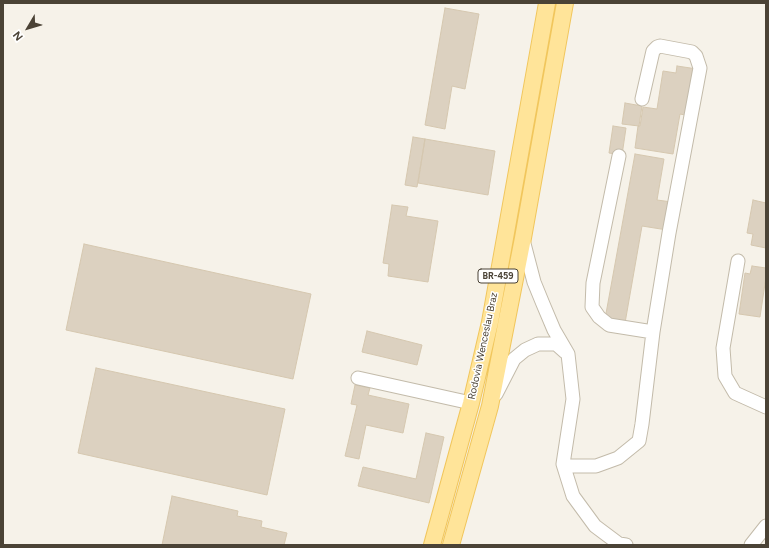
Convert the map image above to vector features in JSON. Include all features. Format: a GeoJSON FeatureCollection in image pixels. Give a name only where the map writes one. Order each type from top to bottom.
{"type":"FeatureCollection","features":[{"type":"Feature","properties":{"kind":"main road","name":"Rodovia Wenceslau Braz"},"geometry":{"type":"LineString","coordinates":[[432,545],[471,403],[490,322],[547,3]]}},
{"type":"Feature","properties":{"kind":"main road","name":"Rodovia Wenceslau Braz"},"geometry":{"type":"LineString","coordinates":[[452,545],[490,406],[565,3]]}},
{"type":"Feature","properties":{"kind":"lane"},"geometry":{"type":"LineString","coordinates":[[563,464],[569,466],[596,466],[618,458],[639,441],[653,332],[669,233],[700,68],[696,56],[692,52],[660,46],[657,47],[653,51],[642,99]]}},
{"type":"Feature","properties":{"kind":"lane"},"geometry":{"type":"LineString","coordinates":[[619,156],[593,283],[592,307],[599,317],[609,325],[653,332]]}},
{"type":"Feature","properties":{"kind":"lane"},"geometry":{"type":"LineString","coordinates":[[522,238],[534,282],[554,330],[568,354],[573,399],[563,464],[572,496],[595,526],[619,544],[626,545]]}},
{"type":"Feature","properties":{"kind":"lane"},"geometry":{"type":"LineString","coordinates":[[738,261],[723,348],[725,376],[735,393],[766,407]]}},
{"type":"Feature","properties":{"kind":"lane"},"geometry":{"type":"LineString","coordinates":[[490,406],[514,359],[525,350],[538,344],[556,344],[568,354]]}},
{"type":"Feature","properties":{"kind":"lane"},"geometry":{"type":"LineString","coordinates":[[358,378],[471,403]]}},
{"type":"Feature","properties":{"kind":"lane"},"geometry":{"type":"LineString","coordinates":[[751,545],[766,526]]}},
{"type":"Feature","properties":{"kind":"building"},"geometry":{"type":"Polygon","coordinates":[[[445,8],[479,14],[465,89],[452,86],[445,129],[425,125],[445,8]]]}},
{"type":"Feature","properties":{"kind":"building"},"geometry":{"type":"Polygon","coordinates":[[[677,66],[697,69],[690,116],[680,114],[673,154],[635,148],[638,126],[640,126],[643,107],[657,109],[663,71],[676,73],[677,66]]]}},
{"type":"Feature","properties":{"kind":"building"},"geometry":{"type":"Polygon","coordinates":[[[625,103],[642,106],[639,126],[622,124],[625,103]]]}},
{"type":"Feature","properties":{"kind":"building"},"geometry":{"type":"Polygon","coordinates":[[[613,126],[626,128],[622,155],[609,153],[613,126]]]}},
{"type":"Feature","properties":{"kind":"building"},"geometry":{"type":"Polygon","coordinates":[[[413,137],[425,139],[417,187],[405,185],[413,137]]]}},
{"type":"Feature","properties":{"kind":"building"},"geometry":{"type":"Polygon","coordinates":[[[425,139],[495,151],[488,195],[418,183],[425,139]]]}},
{"type":"Feature","properties":{"kind":"building"},"geometry":{"type":"Polygon","coordinates":[[[635,154],[664,159],[657,200],[672,202],[667,230],[642,226],[625,323],[605,319],[635,154]]]}},
{"type":"Feature","properties":{"kind":"building"},"geometry":{"type":"Polygon","coordinates":[[[753,200],[766,203],[766,248],[751,245],[753,234],[747,233],[753,200]]]}},
{"type":"Feature","properties":{"kind":"building"},"geometry":{"type":"Polygon","coordinates":[[[392,205],[408,207],[406,216],[438,221],[428,282],[388,276],[389,264],[383,263],[392,205]]]}},
{"type":"Feature","properties":{"kind":"building"},"geometry":{"type":"Polygon","coordinates":[[[84,244],[311,294],[293,379],[66,330],[84,244]]]}},
{"type":"Feature","properties":{"kind":"building"},"geometry":{"type":"Polygon","coordinates":[[[752,266],[766,268],[760,317],[739,314],[745,273],[750,274],[752,266]]]}},
{"type":"Feature","properties":{"kind":"building"},"geometry":{"type":"Polygon","coordinates":[[[367,331],[422,345],[417,365],[362,352],[367,331]]]}},
{"type":"Feature","properties":{"kind":"building"},"geometry":{"type":"Polygon","coordinates":[[[96,368],[285,409],[267,495],[78,453],[96,368]]]}},
{"type":"Feature","properties":{"kind":"building"},"geometry":{"type":"Polygon","coordinates":[[[355,385],[370,388],[368,395],[409,404],[403,433],[366,425],[359,459],[345,456],[357,405],[351,404],[355,385]]]}},
{"type":"Feature","properties":{"kind":"building"},"geometry":{"type":"Polygon","coordinates":[[[426,433],[444,437],[429,503],[358,486],[363,467],[416,479],[426,433]]]}},
{"type":"Feature","properties":{"kind":"building"},"geometry":{"type":"Polygon","coordinates":[[[172,496],[238,511],[237,516],[262,521],[261,527],[287,533],[284,545],[162,545],[172,496]]]}}]}
